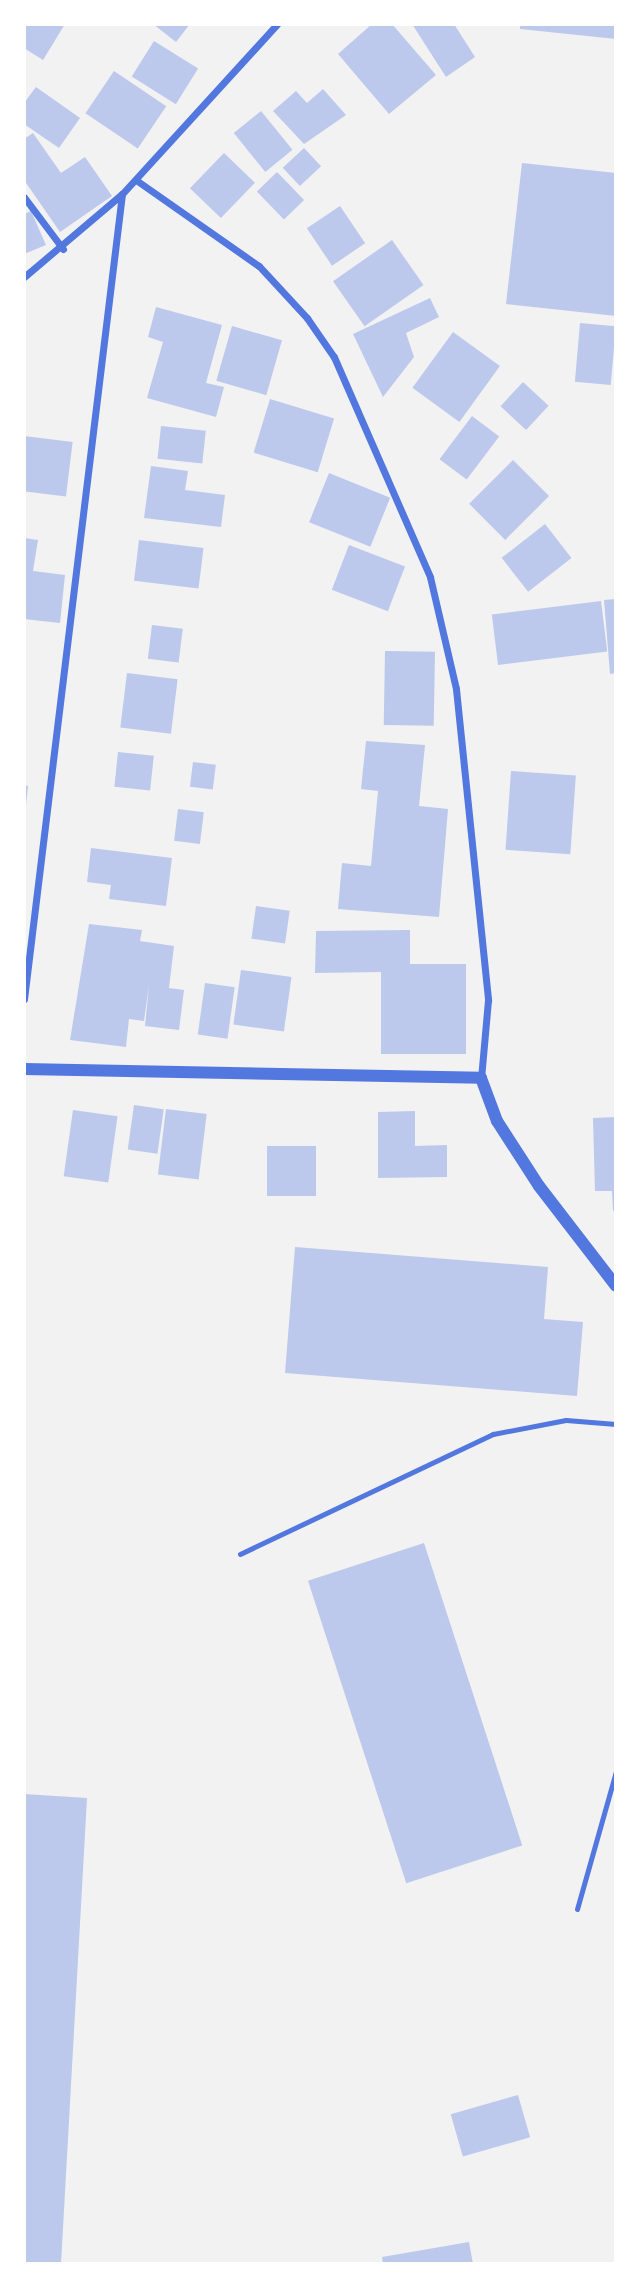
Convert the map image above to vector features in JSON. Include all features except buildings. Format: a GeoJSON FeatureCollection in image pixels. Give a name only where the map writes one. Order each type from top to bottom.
{"type":"FeatureCollection","features":[{"type":"Feature","properties":{"kind":"street"},"geometry":{"type":"LineString","coordinates":[[24,277],[63,249],[136,180],[277,24]]}},
{"type":"Feature","properties":{"kind":"street"},"geometry":{"type":"LineString","coordinates":[[136,180],[259,266],[307,318],[334,357],[430,577],[459,716],[488,1000],[481,1078],[497,1121],[538,1186],[615,1286]]}},
{"type":"Feature","properties":{"kind":"street"},"geometry":{"type":"LineString","coordinates":[[24,999],[122,194]]}},
{"type":"Feature","properties":{"kind":"street"},"geometry":{"type":"LineString","coordinates":[[24,197],[63,249]]}},
{"type":"Feature","properties":{"kind":"street"},"geometry":{"type":"LineString","coordinates":[[24,1069],[283,1069],[481,1078]]}},
{"type":"Feature","properties":{"kind":"lane"},"geometry":{"type":"LineString","coordinates":[[240,1553],[493,1434],[566,1420],[615,1424]]}},
{"type":"Feature","properties":{"kind":"lane"},"geometry":{"type":"LineString","coordinates":[[577,1909],[615,1771]]}}]}
